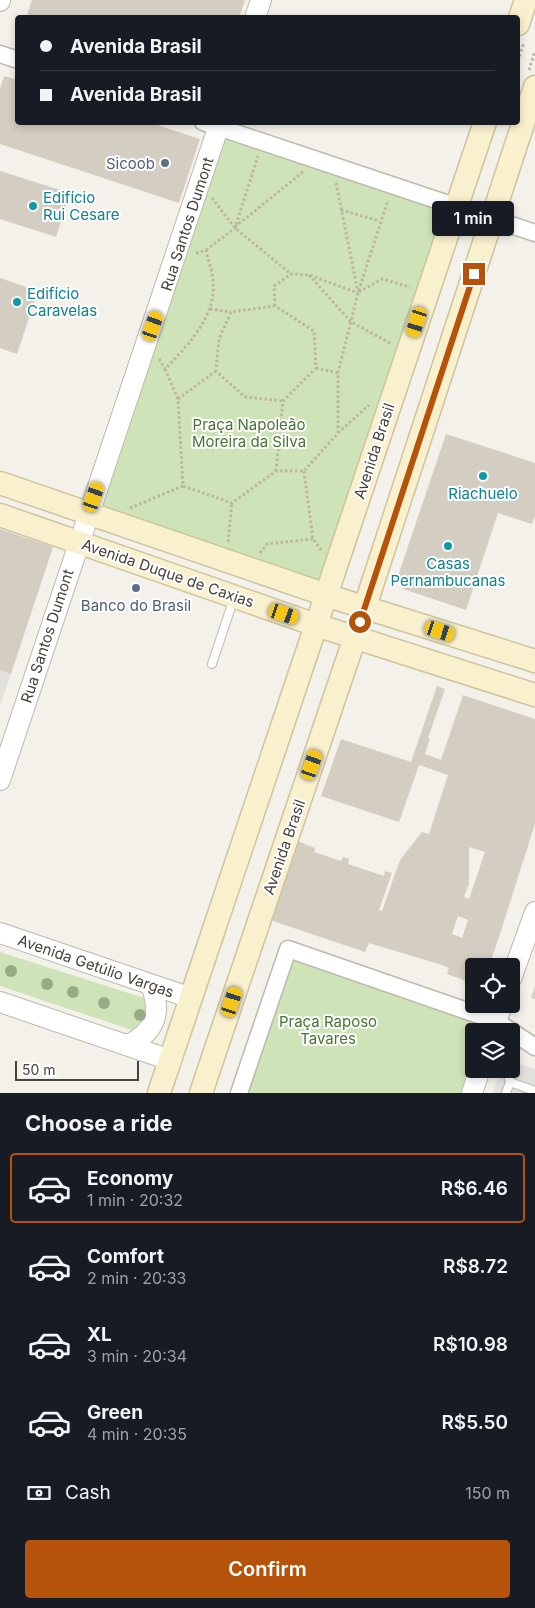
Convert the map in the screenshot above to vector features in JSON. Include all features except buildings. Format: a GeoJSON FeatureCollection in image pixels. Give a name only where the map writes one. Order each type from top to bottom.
{"type":"FeatureCollection","features":[{"type":"Feature","properties":{"kind":"main road"},"geometry":{"type":"LineString","coordinates":[[520,18],[526,0]]}},
{"type":"Feature","properties":{"kind":"main road","name":"Avenida Brasil"},"geometry":{"type":"LineString","coordinates":[[201,1093],[354,638],[535,88]]}},
{"type":"Feature","properties":{"kind":"main road","name":"Avenida Brasil"},"geometry":{"type":"LineString","coordinates":[[159,1093],[483,125]]}},
{"type":"Feature","properties":{"kind":"main road","name":"Avenida Duque de Caxias"},"geometry":{"type":"LineString","coordinates":[[0,483],[326,595],[535,661]]}},
{"type":"Feature","properties":{"kind":"main road","name":"Avenida Duque de Caxias"},"geometry":{"type":"LineString","coordinates":[[0,515],[354,638],[535,695]]}},
{"type":"Feature","properties":{"kind":"main road"},"geometry":{"type":"LineString","coordinates":[[187,547],[231,595]]}},
{"type":"Feature","properties":{"kind":"main road"},"geometry":{"type":"LineString","coordinates":[[476,675],[535,665]]}},
{"type":"Feature","properties":{"kind":"street"},"geometry":{"type":"LineString","coordinates":[[256,15],[261,0]]}},
{"type":"Feature","properties":{"kind":"street"},"geometry":{"type":"LineString","coordinates":[[0,54],[15,59]]}},
{"type":"Feature","properties":{"kind":"street","name":"Rua Santos Dumont"},"geometry":{"type":"LineString","coordinates":[[0,780],[78,542],[96,516],[148,342],[201,184],[214,125]]}},
{"type":"Feature","properties":{"kind":"street"},"geometry":{"type":"LineString","coordinates":[[217,125],[262,142],[535,233]]}},
{"type":"Feature","properties":{"kind":"street"},"geometry":{"type":"LineString","coordinates":[[519,958],[535,912]]}},
{"type":"Feature","properties":{"kind":"street","name":"Avenida Getúlio Vargas"},"geometry":{"type":"LineString","coordinates":[[0,933],[191,998]]}},
{"type":"Feature","properties":{"kind":"street"},"geometry":{"type":"LineString","coordinates":[[239,1093],[288,949],[497,1019],[535,1047]]}},
{"type":"Feature","properties":{"kind":"street"},"geometry":{"type":"LineString","coordinates":[[128,1045],[144,1037],[155,1018],[156,998],[151,985]]}},
{"type":"Feature","properties":{"kind":"street"},"geometry":{"type":"LineString","coordinates":[[0,1002],[170,1060]]}},
{"type":"Feature","properties":{"kind":"street"},"geometry":{"type":"LineString","coordinates":[[472,1093],[477,1078]]}},
{"type":"Feature","properties":{"kind":"lane"},"geometry":{"type":"LineString","coordinates":[[212,664],[231,595]]}},
{"type":"Feature","properties":{"kind":"lane"},"geometry":{"type":"LineString","coordinates":[[506,1093],[510,1082],[509,1078]]}},
{"type":"Feature","properties":{"kind":"lane"},"geometry":{"type":"LineString","coordinates":[[510,1082],[535,1091]]}},
{"type":"Feature","properties":{"kind":"path"},"geometry":{"type":"LineString","coordinates":[[235,228],[262,142]]}},
{"type":"Feature","properties":{"kind":"path"},"geometry":{"type":"LineString","coordinates":[[175,262],[206,250],[325,162],[341,210],[358,293]]}},
{"type":"Feature","properties":{"kind":"path"},"geometry":{"type":"LineString","coordinates":[[201,184],[235,228],[291,274]]}},
{"type":"Feature","properties":{"kind":"path"},"geometry":{"type":"LineString","coordinates":[[232,503],[276,471],[304,471],[338,433],[338,373],[358,293],[393,185]]}},
{"type":"Feature","properties":{"kind":"path"},"geometry":{"type":"LineString","coordinates":[[341,210],[380,221]]}},
{"type":"Feature","properties":{"kind":"path"},"geometry":{"type":"LineString","coordinates":[[165,369],[189,344],[210,310],[213,281],[206,250]]}},
{"type":"Feature","properties":{"kind":"path"},"geometry":{"type":"LineString","coordinates":[[275,306],[274,286],[291,274],[309,274],[358,293]]}},
{"type":"Feature","properties":{"kind":"path"},"geometry":{"type":"LineString","coordinates":[[309,274],[350,322],[407,352]]}},
{"type":"Feature","properties":{"kind":"path"},"geometry":{"type":"LineString","coordinates":[[358,293],[382,278],[428,292]]}},
{"type":"Feature","properties":{"kind":"path"},"geometry":{"type":"LineString","coordinates":[[210,310],[232,312],[275,306],[314,331],[316,368],[283,400],[276,471]]}},
{"type":"Feature","properties":{"kind":"path"},"geometry":{"type":"LineString","coordinates":[[178,399],[216,371],[219,339],[232,312]]}},
{"type":"Feature","properties":{"kind":"path"},"geometry":{"type":"LineString","coordinates":[[148,342],[165,369],[178,399],[183,486]]}},
{"type":"Feature","properties":{"kind":"path"},"geometry":{"type":"LineString","coordinates":[[316,368],[338,373]]}},
{"type":"Feature","properties":{"kind":"path"},"geometry":{"type":"LineString","coordinates":[[216,371],[245,397],[283,400]]}},
{"type":"Feature","properties":{"kind":"path"},"geometry":{"type":"LineString","coordinates":[[304,471],[313,538],[334,571]]}},
{"type":"Feature","properties":{"kind":"path"},"geometry":{"type":"LineString","coordinates":[[96,516],[183,486],[232,503]]}},
{"type":"Feature","properties":{"kind":"path"},"geometry":{"type":"LineString","coordinates":[[232,503],[237,564],[267,544],[313,538]]}},
{"type":"Feature","properties":{"kind":"green space","name":"Praça Napoleão Moreira da Silva"},"geometry":{"type":"Polygon","coordinates":[[[218,128],[456,206],[326,595],[88,514],[218,128]]]}},
{"type":"Feature","properties":{"kind":"green space","name":"Praça Raposo Tavares"},"geometry":{"type":"Polygon","coordinates":[[[288,949],[465,1010],[465,1013],[473,1013],[496,1021],[495,1023],[465,1023],[465,1078],[472,1078],[472,1093],[239,1093],[288,949]]]}},
{"type":"Feature","properties":{"kind":"green space"},"geometry":{"type":"Polygon","coordinates":[[[0,952],[144,998],[147,1002],[145,1024],[135,1031],[0,986],[0,952]]]}},
{"type":"Feature","properties":{"kind":"shaded area"},"geometry":{"type":"Polygon","coordinates":[[[0,670],[11,674],[1,703],[0,703],[0,670]]]}},
{"type":"Feature","properties":{"kind":"shaded area"},"geometry":{"type":"Polygon","coordinates":[[[520,1065],[535,1069],[535,1093],[493,1093],[498,1078],[520,1078],[520,1065]]]}},
{"type":"Feature","properties":{"kind":"place","name":"Sicoob"},"geometry":{"type":"Point","coordinates":[165,163]}},
{"type":"Feature","properties":{"kind":"place","name":"Edifício Rui Cesare"},"geometry":{"type":"Point","coordinates":[33,206]}},
{"type":"Feature","properties":{"kind":"place","name":"Edifício Caravelas"},"geometry":{"type":"Point","coordinates":[17,302]}},
{"type":"Feature","properties":{"kind":"place","name":"Riachuelo"},"geometry":{"type":"Point","coordinates":[483,476]}},
{"type":"Feature","properties":{"kind":"place","name":"Casas Pernambucanas"},"geometry":{"type":"Point","coordinates":[448,546]}},
{"type":"Feature","properties":{"kind":"place","name":"Banco do Brasil"},"geometry":{"type":"Point","coordinates":[136,588]}},
{"type":"Feature","properties":{"kind":"route"},"geometry":{"type":"LineString","coordinates":[[360,622],[474,274]]}}]}
